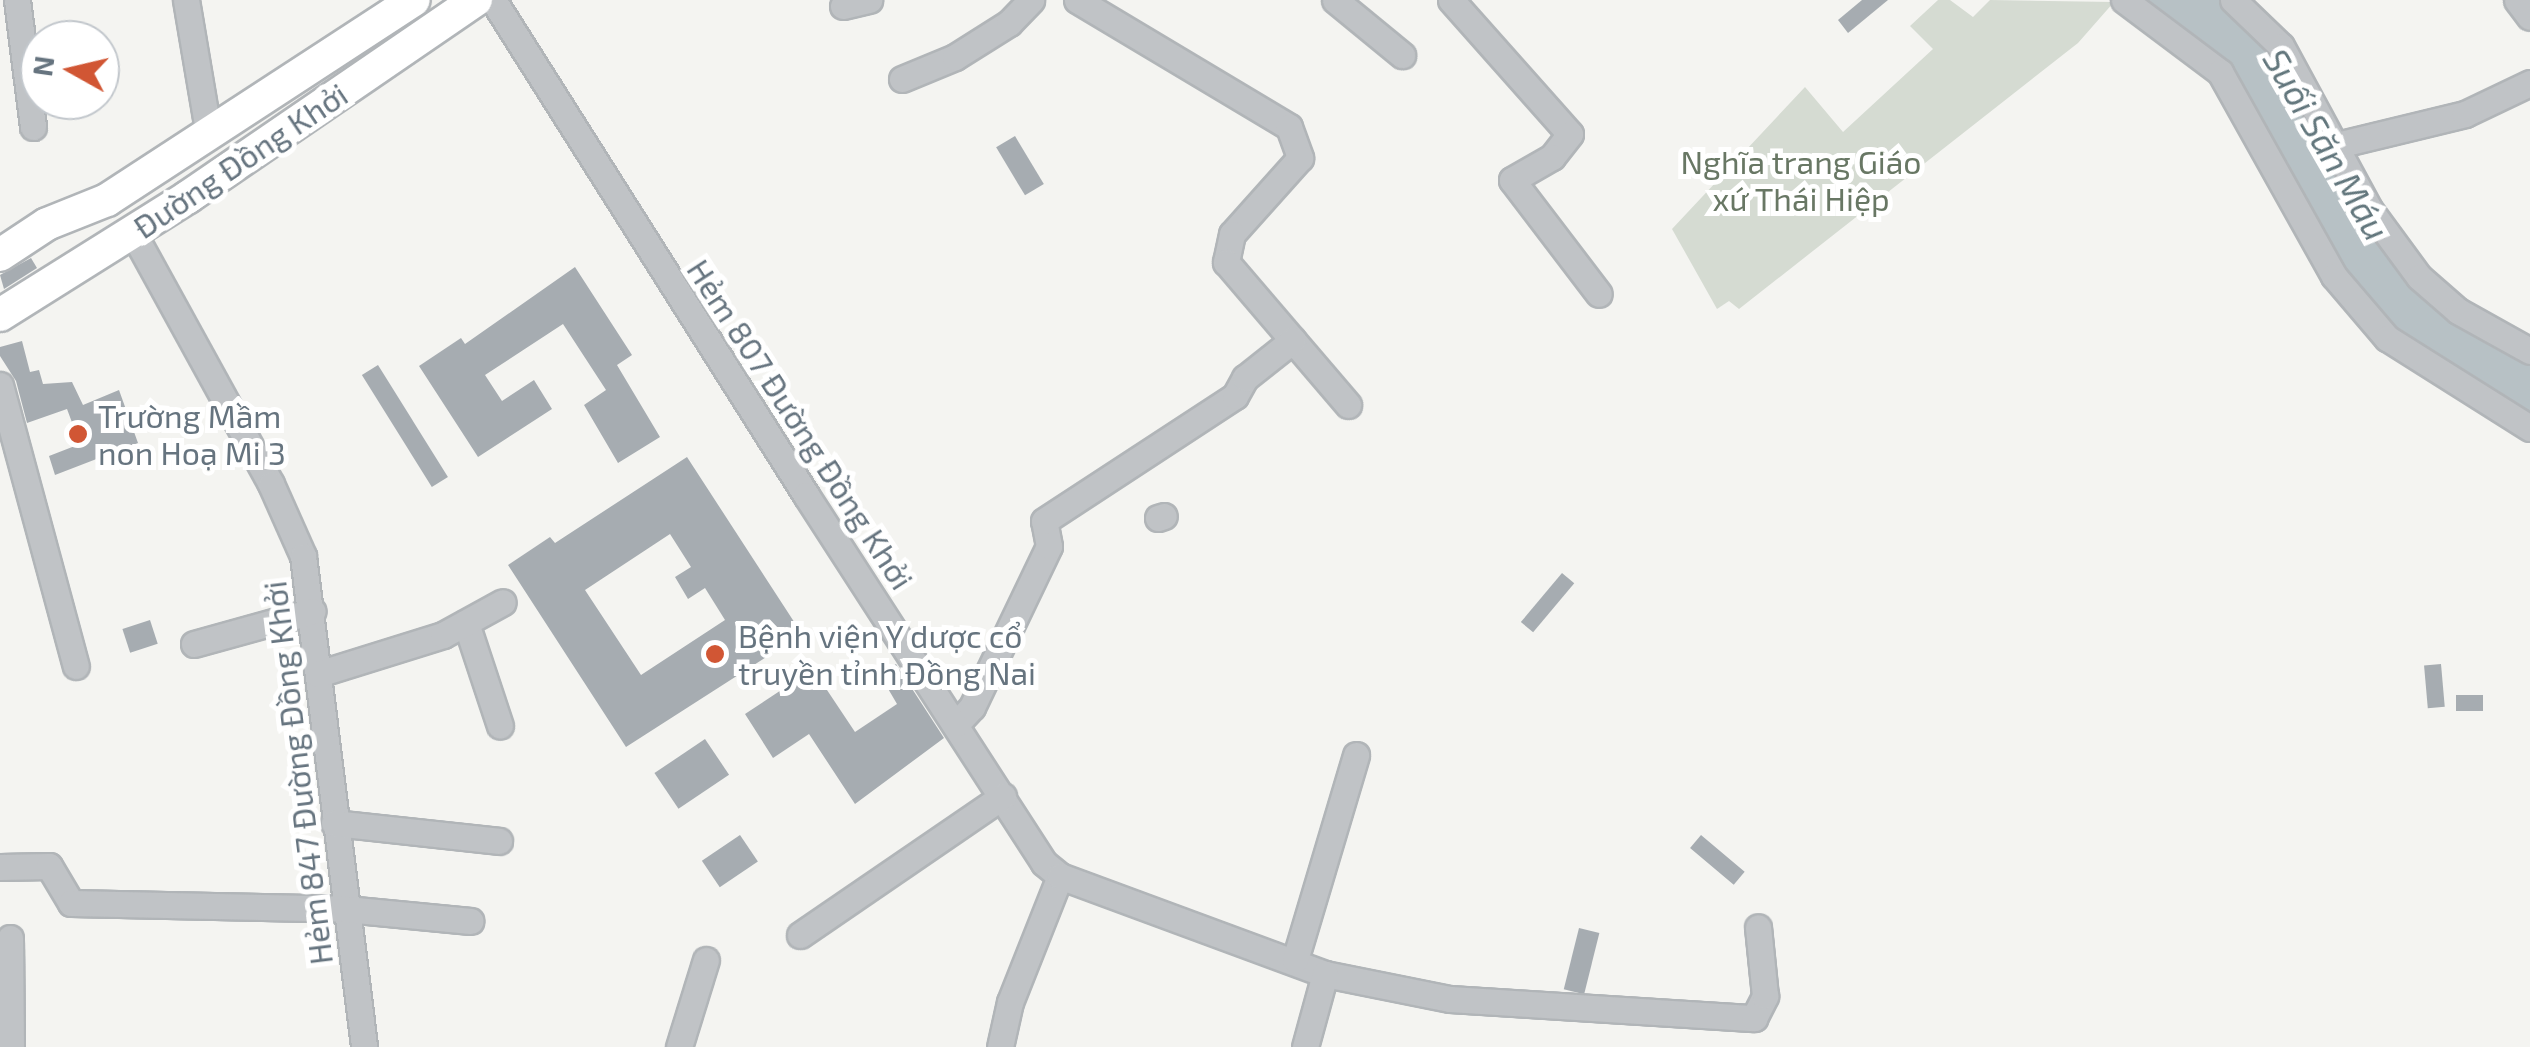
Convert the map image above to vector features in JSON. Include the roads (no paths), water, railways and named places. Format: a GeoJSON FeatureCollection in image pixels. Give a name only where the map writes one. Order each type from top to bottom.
{"type":"FeatureCollection","features":[{"type":"Feature","properties":{"kind":"main road","name":"Đường Đồng Khởi"},"geometry":{"type":"LineString","coordinates":[[0,255],[47,224],[106,200],[414,0]]}},
{"type":"Feature","properties":{"kind":"main road","name":"Đường Đồng Khởi"},"geometry":{"type":"LineString","coordinates":[[0,315],[133,233],[476,0]]}},
{"type":"Feature","properties":{"kind":"main road","name":"Đường Đồng Khởi"},"geometry":{"type":"LineString","coordinates":[[0,280],[76,232],[106,200]]}},
{"type":"Feature","properties":{"kind":"street"},"geometry":{"type":"LineString","coordinates":[[16,0],[33,127]]}},
{"type":"Feature","properties":{"kind":"street"},"geometry":{"type":"LineString","coordinates":[[186,0],[208,136]]}},
{"type":"Feature","properties":{"kind":"street","name":"Hẻm 807 Đường Đồng Khởi"},"geometry":{"type":"LineString","coordinates":[[492,0],[1044,863],[1060,876]]}},
{"type":"Feature","properties":{"kind":"street"},"geometry":{"type":"LineString","coordinates":[[843,6],[869,0]]}},
{"type":"Feature","properties":{"kind":"street"},"geometry":{"type":"LineString","coordinates":[[902,79],[955,58],[1009,23],[1031,0]]}},
{"type":"Feature","properties":{"kind":"street"},"geometry":{"type":"LineString","coordinates":[[1077,0],[1288,127],[1300,158],[1225,249],[1233,275],[1348,406]]}},
{"type":"Feature","properties":{"kind":"street"},"geometry":{"type":"LineString","coordinates":[[1334,0],[1402,55]]}},
{"type":"Feature","properties":{"kind":"street"},"geometry":{"type":"LineString","coordinates":[[1450,0],[1570,134],[1565,146],[1512,180],[1599,294]]}},
{"type":"Feature","properties":{"kind":"street"},"geometry":{"type":"LineString","coordinates":[[2124,0],[2220,72],[2334,276],[2387,338],[2530,428]]}},
{"type":"Feature","properties":{"kind":"street"},"geometry":{"type":"LineString","coordinates":[[2233,0],[2281,46],[2333,146],[2419,277],[2458,311],[2530,352]]}},
{"type":"Feature","properties":{"kind":"street"},"geometry":{"type":"LineString","coordinates":[[2517,0],[2530,17]]}},
{"type":"Feature","properties":{"kind":"street"},"geometry":{"type":"LineString","coordinates":[[2333,146],[2464,114],[2530,83]]}},
{"type":"Feature","properties":{"kind":"street","name":"Hẻm 847 Đường Đồng Khởi"},"geometry":{"type":"LineString","coordinates":[[133,233],[271,484],[303,556],[314,610],[334,823],[364,1047]]}},
{"type":"Feature","properties":{"kind":"street"},"geometry":{"type":"LineString","coordinates":[[957,722],[972,707],[1049,546],[1044,522],[1235,396],[1246,378],[1293,340]]}},
{"type":"Feature","properties":{"kind":"street"},"geometry":{"type":"LineString","coordinates":[[0,385],[76,666]]}},
{"type":"Feature","properties":{"kind":"street"},"geometry":{"type":"LineString","coordinates":[[318,674],[466,622],[502,602]]}},
{"type":"Feature","properties":{"kind":"street"},"geometry":{"type":"LineString","coordinates":[[194,644],[314,610]]}},
{"type":"Feature","properties":{"kind":"street"},"geometry":{"type":"LineString","coordinates":[[466,622],[500,726]]}},
{"type":"Feature","properties":{"kind":"street"},"geometry":{"type":"LineString","coordinates":[[1294,960],[1356,756]]}},
{"type":"Feature","properties":{"kind":"street"},"geometry":{"type":"LineString","coordinates":[[800,935],[1003,796]]}},
{"type":"Feature","properties":{"kind":"street"},"geometry":{"type":"LineString","coordinates":[[334,823],[499,841]]}},
{"type":"Feature","properties":{"kind":"street"},"geometry":{"type":"LineString","coordinates":[[0,867],[49,866],[71,903],[346,909],[470,921]]}},
{"type":"Feature","properties":{"kind":"street"},"geometry":{"type":"LineString","coordinates":[[1000,1047],[1007,1010],[1060,876],[1324,974],[1450,1000],[1754,1018],[1765,996],[1758,927]]}},
{"type":"Feature","properties":{"kind":"street"},"geometry":{"type":"LineString","coordinates":[[10,938],[5,986],[11,1047]]}},
{"type":"Feature","properties":{"kind":"street"},"geometry":{"type":"LineString","coordinates":[[679,1047],[706,960]]}},
{"type":"Feature","properties":{"kind":"street"},"geometry":{"type":"LineString","coordinates":[[1305,1047],[1324,974]]}},
{"type":"Feature","properties":{"kind":"place","name":"Trường Mầm non Hoạ Mi 3"},"geometry":{"type":"Point","coordinates":[78,434]}},
{"type":"Feature","properties":{"kind":"place","name":"Bệnh viện Y dược cổ truyền tỉnh Đồng Nai"},"geometry":{"type":"Point","coordinates":[715,654]}},
{"type":"Feature","properties":{"kind":"water label","name":"Suối Săn Máu"},"geometry":{"type":"Point","coordinates":[2327,144]}},
{"type":"Feature","properties":{"kind":"park label","name":"Nghĩa trang Giáo xứ Thái Hiệp"},"geometry":{"type":"Point","coordinates":[1801,180]}}]}
